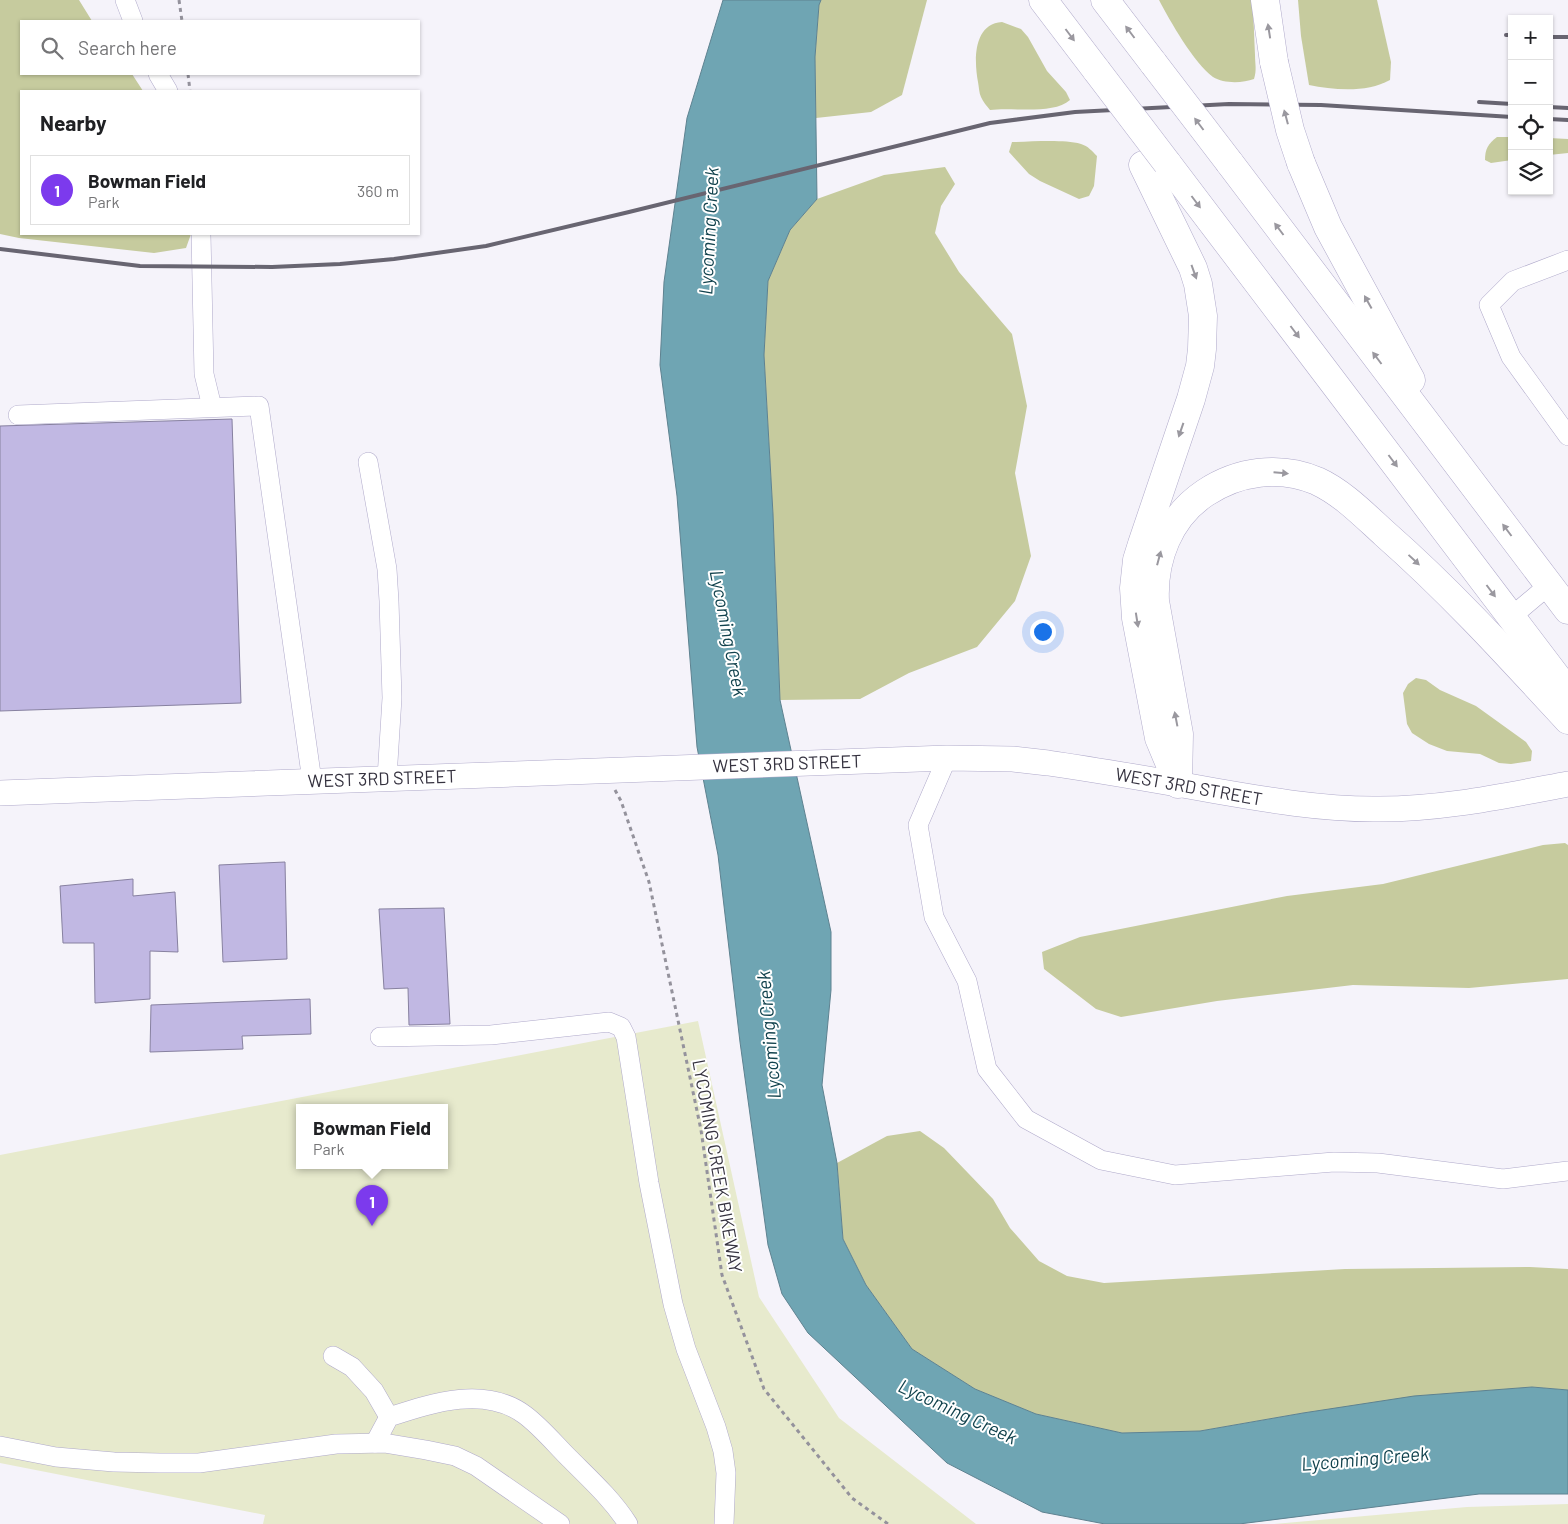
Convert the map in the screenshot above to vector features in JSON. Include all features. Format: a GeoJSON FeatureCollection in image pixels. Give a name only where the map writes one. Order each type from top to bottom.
{"type":"FeatureCollection","features":[{"type":"Feature","properties":{"kind":"highway"},"geometry":{"type":"LineString","coordinates":[[1043,0],[1097,70],[1155,164],[1568,692]]}},
{"type":"Feature","properties":{"kind":"highway"},"geometry":{"type":"LineString","coordinates":[[1106,0],[1568,610]]}},
{"type":"Feature","properties":{"kind":"highway"},"geometry":{"type":"LineString","coordinates":[[1265,0],[1274,62],[1290,130],[1313,194],[1345,261],[1459,467]]}},
{"type":"Feature","properties":{"kind":"highway"},"geometry":{"type":"LineString","coordinates":[[1155,164],[1193,268],[1198,284],[1203,316],[1202,349],[1196,383],[1137,560],[1134,588],[1136,618],[1159,738],[1178,784]]}},
{"type":"Feature","properties":{"kind":"highway"},"geometry":{"type":"LineString","coordinates":[[1178,784],[1179,734],[1155,601],[1154,588],[1157,565],[1161,550],[1174,525],[1192,504],[1209,490],[1228,480],[1255,473],[1280,473],[1305,477],[1317,481],[1341,495],[1449,593],[1568,720]]}},
{"type":"Feature","properties":{"kind":"main road","name":"WEST 3RD STREET"},"geometry":{"type":"LineString","coordinates":[[0,793],[872,759],[947,758],[1013,759],[1048,763],[1286,803],[1374,809],[1402,809],[1462,803],[1568,784]]}},
{"type":"Feature","properties":{"kind":"lane"},"geometry":{"type":"LineString","coordinates":[[125,0],[133,20]]}},
{"type":"Feature","properties":{"kind":"lane"},"geometry":{"type":"LineString","coordinates":[[159,75],[167,90]]}},
{"type":"Feature","properties":{"kind":"lane"},"geometry":{"type":"LineString","coordinates":[[201,235],[204,374],[212,407]]}},
{"type":"Feature","properties":{"kind":"lane"},"geometry":{"type":"LineString","coordinates":[[1568,260],[1513,281],[1489,305],[1511,357],[1568,436]]}},
{"type":"Feature","properties":{"kind":"lane"},"geometry":{"type":"LineString","coordinates":[[18,414],[259,406],[312,781]]}},
{"type":"Feature","properties":{"kind":"lane"},"geometry":{"type":"LineString","coordinates":[[368,462],[387,569],[389,601],[392,698],[387,778]]}},
{"type":"Feature","properties":{"kind":"lane"},"geometry":{"type":"LineString","coordinates":[[1511,617],[1549,585]]}},
{"type":"Feature","properties":{"kind":"lane"},"geometry":{"type":"LineString","coordinates":[[947,758],[918,825],[934,917],[967,981],[987,1068],[1026,1119],[1101,1160],[1175,1175],[1334,1162],[1378,1163],[1503,1179],[1568,1171]]}},
{"type":"Feature","properties":{"kind":"lane"},"geometry":{"type":"LineString","coordinates":[[380,1037],[491,1035],[609,1022],[621,1027],[626,1037],[649,1183],[672,1304],[686,1349],[716,1427],[723,1451],[726,1473],[724,1524]]}},
{"type":"Feature","properties":{"kind":"lane"},"geometry":{"type":"LineString","coordinates":[[333,1356],[352,1367],[374,1391],[389,1417]]}},
{"type":"Feature","properties":{"kind":"lane"},"geometry":{"type":"LineString","coordinates":[[375,1444],[389,1417],[431,1404],[464,1399],[488,1399],[510,1406],[526,1416],[589,1478],[628,1524]]}},
{"type":"Feature","properties":{"kind":"lane"},"geometry":{"type":"LineString","coordinates":[[0,1446],[56,1457],[114,1462],[160,1463],[199,1463],[336,1444],[375,1444],[426,1450],[455,1456],[476,1466],[560,1524]]}},
{"type":"Feature","properties":{"kind":"path"},"geometry":{"type":"LineString","coordinates":[[179,0],[182,20]]}},
{"type":"Feature","properties":{"kind":"path"},"geometry":{"type":"LineString","coordinates":[[188,75],[190,90]]}},
{"type":"Feature","properties":{"kind":"path","name":"LYCOMING CREEK BIKEWAY"},"geometry":{"type":"LineString","coordinates":[[604,770],[621,801],[649,882],[700,1130],[722,1274],[764,1389],[852,1498],[888,1524]]}},
{"type":"Feature","properties":{"kind":"green space"},"geometry":{"type":"Polygon","coordinates":[[[0,0],[79,0],[91,20],[20,20],[20,75],[133,75],[142,90],[20,90],[20,235],[191,235],[186,248],[154,253],[19,238],[0,234],[0,0]]]}},
{"type":"Feature","properties":{"kind":"green space"},"geometry":{"type":"Polygon","coordinates":[[[821,0],[927,0],[902,95],[871,112],[816,118],[815,57],[821,0]]]}},
{"type":"Feature","properties":{"kind":"green space"},"geometry":{"type":"Polygon","coordinates":[[[1159,0],[1252,0],[1256,67],[1254,79],[1234,82],[1222,81],[1213,77],[1190,52],[1159,0]]]}},
{"type":"Feature","properties":{"kind":"green space"},"geometry":{"type":"Polygon","coordinates":[[[1298,0],[1377,0],[1391,62],[1390,80],[1361,89],[1340,89],[1309,85],[1301,36],[1298,0]]]}},
{"type":"Feature","properties":{"kind":"green space"},"geometry":{"type":"Polygon","coordinates":[[[1002,22],[1021,29],[1028,37],[1047,71],[1066,92],[1070,100],[1063,105],[1043,109],[990,110],[980,94],[976,54],[985,29],[992,24],[1002,22]]]}},
{"type":"Feature","properties":{"kind":"green space"},"geometry":{"type":"Polygon","coordinates":[[[1497,137],[1508,137],[1508,161],[1491,163],[1485,160],[1491,142],[1497,137]]]}},
{"type":"Feature","properties":{"kind":"green space"},"geometry":{"type":"Polygon","coordinates":[[[1553,138],[1568,139],[1568,153],[1553,155],[1553,138]]]}},
{"type":"Feature","properties":{"kind":"green space"},"geometry":{"type":"Polygon","coordinates":[[[1012,142],[1065,142],[1088,147],[1097,156],[1094,186],[1089,196],[1079,199],[1029,174],[1009,152],[1012,142]]]}},
{"type":"Feature","properties":{"kind":"green space"},"geometry":{"type":"Polygon","coordinates":[[[945,167],[955,184],[941,206],[935,233],[959,272],[1012,334],[1027,406],[1015,473],[1031,556],[1015,601],[977,647],[909,673],[860,699],[780,700],[773,514],[764,355],[768,281],[790,230],[817,199],[884,175],[945,167]]]}},
{"type":"Feature","properties":{"kind":"green space"},"geometry":{"type":"Polygon","coordinates":[[[1416,678],[1426,680],[1440,690],[1476,706],[1526,742],[1532,751],[1531,761],[1511,764],[1499,763],[1480,754],[1447,751],[1429,744],[1412,733],[1407,724],[1403,693],[1408,684],[1416,678]]]}},
{"type":"Feature","properties":{"kind":"green space"},"geometry":{"type":"Polygon","coordinates":[[[1565,843],[1568,845],[1568,979],[1469,988],[1353,985],[1217,1001],[1121,1017],[1096,1009],[1044,969],[1042,952],[1080,937],[1287,896],[1383,884],[1543,845],[1565,843]]]}},
{"type":"Feature","properties":{"kind":"green space"},"geometry":{"type":"Polygon","coordinates":[[[698,1021],[759,1297],[839,1418],[976,1524],[263,1524],[265,1515],[0,1463],[0,1155],[698,1021]]]}},
{"type":"Feature","properties":{"kind":"green space"},"geometry":{"type":"Polygon","coordinates":[[[920,1131],[944,1148],[993,1199],[1010,1228],[1039,1261],[1067,1276],[1104,1283],[1345,1269],[1530,1267],[1568,1269],[1568,1390],[1532,1387],[1303,1413],[1200,1431],[1122,1433],[1036,1414],[975,1389],[912,1349],[866,1285],[843,1239],[837,1163],[887,1136],[920,1131]]]}},
{"type":"Feature","properties":{"kind":"green space"},"geometry":{"type":"Polygon","coordinates":[[[1568,1504],[1568,1524],[1274,1524],[1467,1507],[1568,1504]]]}},
{"type":"Feature","properties":{"kind":"water","name":"Lycoming Creek"},"geometry":{"type":"Polygon","coordinates":[[[723,0],[821,0],[815,57],[817,199],[790,230],[768,281],[764,355],[773,514],[780,700],[831,932],[831,990],[822,1085],[837,1163],[843,1239],[866,1285],[912,1349],[975,1389],[1036,1414],[1122,1433],[1200,1431],[1414,1396],[1532,1387],[1568,1390],[1568,1494],[1479,1494],[1239,1524],[1105,1524],[1042,1512],[947,1463],[808,1333],[782,1294],[768,1245],[740,1042],[718,855],[697,747],[677,496],[660,365],[664,282],[687,118],[723,0]]]}},
{"type":"Feature","properties":{"kind":"building"},"geometry":{"type":"Polygon","coordinates":[[[232,419],[241,703],[0,711],[0,426],[232,419]]]}},
{"type":"Feature","properties":{"kind":"building"},"geometry":{"type":"Polygon","coordinates":[[[285,862],[287,959],[223,962],[219,865],[285,862]]]}},
{"type":"Feature","properties":{"kind":"building"},"geometry":{"type":"Polygon","coordinates":[[[133,879],[133,896],[175,892],[178,952],[150,951],[150,999],[95,1003],[94,943],[63,943],[60,886],[133,879]]]}},
{"type":"Feature","properties":{"kind":"building"},"geometry":{"type":"Polygon","coordinates":[[[444,908],[450,1024],[409,1025],[408,988],[384,989],[379,909],[444,908]]]}},
{"type":"Feature","properties":{"kind":"building"},"geometry":{"type":"Polygon","coordinates":[[[310,999],[311,1034],[242,1036],[243,1049],[150,1052],[151,1005],[310,999]]]}},
{"type":"Feature","properties":{"kind":"railway"},"geometry":{"type":"LineString","coordinates":[[1553,37],[1568,37]]}},
{"type":"Feature","properties":{"kind":"railway"},"geometry":{"type":"LineString","coordinates":[[1479,102],[1508,104]]}},
{"type":"Feature","properties":{"kind":"railway"},"geometry":{"type":"LineString","coordinates":[[0,249],[140,266],[272,267],[340,264],[394,259],[486,246],[990,123],[1075,112],[1229,104],[1321,105],[1508,117]]}},
{"type":"Feature","properties":{"kind":"railway"},"geometry":{"type":"LineString","coordinates":[[1553,107],[1568,108]]}},
{"type":"Feature","properties":{"kind":"railway"},"geometry":{"type":"LineString","coordinates":[[1553,119],[1568,120]]}},
{"type":"Feature","properties":{"kind":"place","name":"Bowman Field"},"geometry":{"type":"Point","coordinates":[372,1226]}}]}
